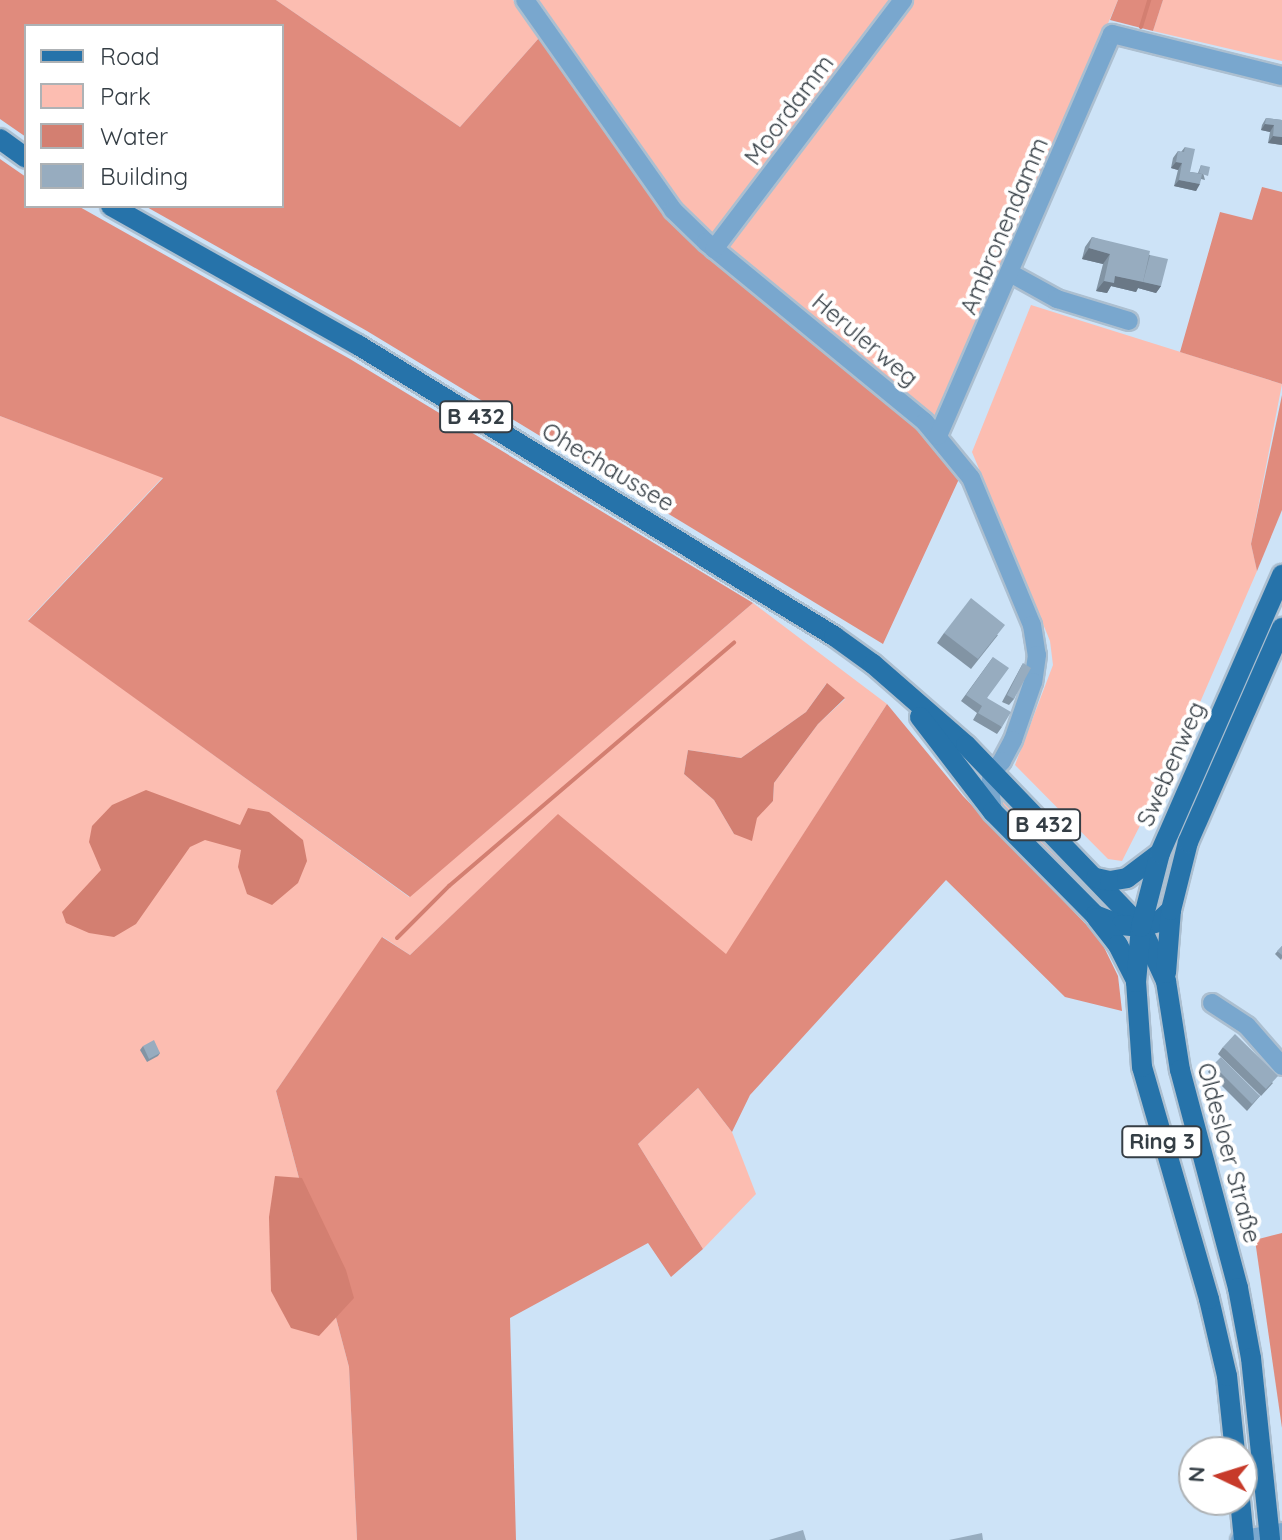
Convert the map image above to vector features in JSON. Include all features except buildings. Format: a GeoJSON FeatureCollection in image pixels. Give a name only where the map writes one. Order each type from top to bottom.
{"type":"FeatureCollection","features":[{"type":"Feature","properties":{"kind":"main road"},"geometry":{"type":"LineString","coordinates":[[0,139],[24,157]]}},
{"type":"Feature","properties":{"kind":"main road","name":"Ohechaussee"},"geometry":{"type":"LineString","coordinates":[[115,208],[358,345],[763,592],[854,650],[901,691]]}},
{"type":"Feature","properties":{"kind":"main road","name":"Swebenweg"},"geometry":{"type":"LineString","coordinates":[[1136,982],[1141,927],[1160,853],[1282,575]]}},
{"type":"Feature","properties":{"kind":"main road","name":"Swebenweg"},"geometry":{"type":"LineString","coordinates":[[1166,981],[1171,910],[1194,826],[1282,628]]}},
{"type":"Feature","properties":{"kind":"main road","name":"B 432"},"geometry":{"type":"LineString","coordinates":[[901,691],[993,812],[1095,915],[1118,945],[1136,982]]}},
{"type":"Feature","properties":{"kind":"main road","name":"Oldesloer Straße"},"geometry":{"type":"LineString","coordinates":[[901,691],[966,745],[1141,927],[1166,981],[1177,1059],[1238,1288],[1251,1358],[1274,1535]]}},
{"type":"Feature","properties":{"kind":"main road"},"geometry":{"type":"LineString","coordinates":[[1096,878],[1110,881],[1127,878],[1160,853]]}},
{"type":"Feature","properties":{"kind":"main road"},"geometry":{"type":"LineString","coordinates":[[1095,915],[1115,924],[1141,927],[1158,922],[1171,910]]}},
{"type":"Feature","properties":{"kind":"main road","name":"Ring 3"},"geometry":{"type":"LineString","coordinates":[[1136,982],[1137,1029],[1144,1077],[1209,1299],[1227,1376],[1233,1436]]}},
{"type":"Feature","properties":{"kind":"main road"},"geometry":{"type":"LineString","coordinates":[[1241,1516],[1243,1540]]}},
{"type":"Feature","properties":{"kind":"street","name":"Herulerweg"},"geometry":{"type":"LineString","coordinates":[[525,0],[673,210],[714,249],[822,335],[938,436],[958,460],[980,496],[1036,643],[1037,664],[1009,750],[992,772]]}},
{"type":"Feature","properties":{"kind":"street","name":"Moordamm"},"geometry":{"type":"LineString","coordinates":[[714,249],[903,0]]}},
{"type":"Feature","properties":{"kind":"street","name":"Ambronendamm"},"geometry":{"type":"LineString","coordinates":[[938,436],[1112,34],[1282,76]]}},
{"type":"Feature","properties":{"kind":"street"},"geometry":{"type":"LineString","coordinates":[[1010,273],[1057,299],[1129,321]]}},
{"type":"Feature","properties":{"kind":"street"},"geometry":{"type":"LineString","coordinates":[[957,766],[975,773],[992,772],[993,812]]}},
{"type":"Feature","properties":{"kind":"street"},"geometry":{"type":"LineString","coordinates":[[1212,1003],[1247,1026],[1282,1066]]}},
{"type":"Feature","properties":{"kind":"street"},"geometry":{"type":"LineString","coordinates":[[1243,1540],[1274,1535]]}},
{"type":"Feature","properties":{"kind":"green space"},"geometry":{"type":"Polygon","coordinates":[[[276,0],[513,0],[539,38],[460,127],[276,0]]]}},
{"type":"Feature","properties":{"kind":"green space"},"geometry":{"type":"Polygon","coordinates":[[[537,0],[1118,0],[937,422],[712,238],[665,186],[537,0]]]}},
{"type":"Feature","properties":{"kind":"green space"},"geometry":{"type":"Polygon","coordinates":[[[1163,0],[1282,0],[1282,61],[1153,31],[1163,0]]]}},
{"type":"Feature","properties":{"kind":"green space"},"geometry":{"type":"Polygon","coordinates":[[[1031,305],[1282,384],[1251,544],[1257,571],[1185,737],[1122,861],[1108,859],[1015,765],[1053,665],[1050,641],[972,452],[1031,305]]]}},
{"type":"Feature","properties":{"kind":"green space"},"geometry":{"type":"Polygon","coordinates":[[[0,416],[163,477],[28,620],[409,897],[753,603],[887,704],[726,955],[558,815],[410,955],[383,937],[276,1091],[349,1367],[357,1540],[0,1540],[0,416]],[[826,684],[806,712],[741,758],[688,750],[684,774],[714,800],[734,834],[773,801],[774,783],[818,724],[845,699],[826,684]]]}},
{"type":"Feature","properties":{"kind":"green space"},"geometry":{"type":"Polygon","coordinates":[[[998,792],[1113,906],[1113,914],[1002,809],[998,792]]]}},
{"type":"Feature","properties":{"kind":"green space"},"geometry":{"type":"Polygon","coordinates":[[[698,1088],[732,1132],[756,1194],[703,1249],[638,1144],[698,1088]]]}},
{"type":"Feature","properties":{"kind":"shaded area"},"geometry":{"type":"Polygon","coordinates":[[[0,0],[276,0],[460,127],[539,38],[656,202],[702,247],[928,437],[959,479],[883,644],[367,331],[149,208],[284,208],[284,24],[24,24],[24,136],[0,119],[0,0]]]}},
{"type":"Feature","properties":{"kind":"shaded area"},"geometry":{"type":"Polygon","coordinates":[[[1118,0],[1163,0],[1153,31],[1110,20],[1118,0]]]}},
{"type":"Feature","properties":{"kind":"shaded area"},"geometry":{"type":"Polygon","coordinates":[[[0,159],[24,176],[24,208],[82,208],[350,359],[753,603],[410,897],[28,621],[163,478],[0,416],[0,159]]]}},
{"type":"Feature","properties":{"kind":"shaded area"},"geometry":{"type":"Polygon","coordinates":[[[1262,187],[1282,192],[1282,384],[1180,352],[1220,212],[1252,220],[1262,187]]]}},
{"type":"Feature","properties":{"kind":"shaded area"},"geometry":{"type":"Polygon","coordinates":[[[1282,395],[1282,510],[1257,571],[1251,544],[1282,395]]]}},
{"type":"Feature","properties":{"kind":"shaded area"},"geometry":{"type":"Polygon","coordinates":[[[887,704],[963,796],[1100,939],[1118,976],[1122,1011],[1065,997],[946,880],[750,1095],[732,1132],[698,1088],[638,1144],[703,1249],[671,1277],[648,1243],[510,1318],[516,1540],[357,1540],[349,1367],[276,1091],[382,937],[410,955],[558,814],[726,954],[887,704]]]}},
{"type":"Feature","properties":{"kind":"shaded area"},"geometry":{"type":"Polygon","coordinates":[[[1282,1233],[1282,1428],[1255,1240],[1282,1233]]]}},
{"type":"Feature","properties":{"kind":"water"},"geometry":{"type":"Polygon","coordinates":[[[827,683],[845,698],[818,724],[774,783],[773,801],[757,818],[752,841],[734,834],[714,800],[684,774],[688,750],[741,758],[806,712],[827,683]]]}},
{"type":"Feature","properties":{"kind":"water"},"geometry":{"type":"Polygon","coordinates":[[[146,790],[240,825],[248,808],[269,812],[303,840],[307,861],[298,883],[272,905],[247,894],[238,867],[241,850],[205,840],[190,847],[136,924],[114,937],[89,933],[66,923],[62,912],[101,870],[89,842],[92,826],[112,805],[146,790]]]}},
{"type":"Feature","properties":{"kind":"water"},"geometry":{"type":"Polygon","coordinates":[[[275,1176],[302,1178],[346,1270],[354,1298],[319,1336],[291,1328],[271,1291],[269,1217],[275,1176]]]}},
{"type":"Feature","properties":{"kind":"waterway"},"geometry":{"type":"LineString","coordinates":[[1141,27],[1149,0]]}},
{"type":"Feature","properties":{"kind":"waterway"},"geometry":{"type":"LineString","coordinates":[[397,938],[449,886],[734,643]]}}]}
